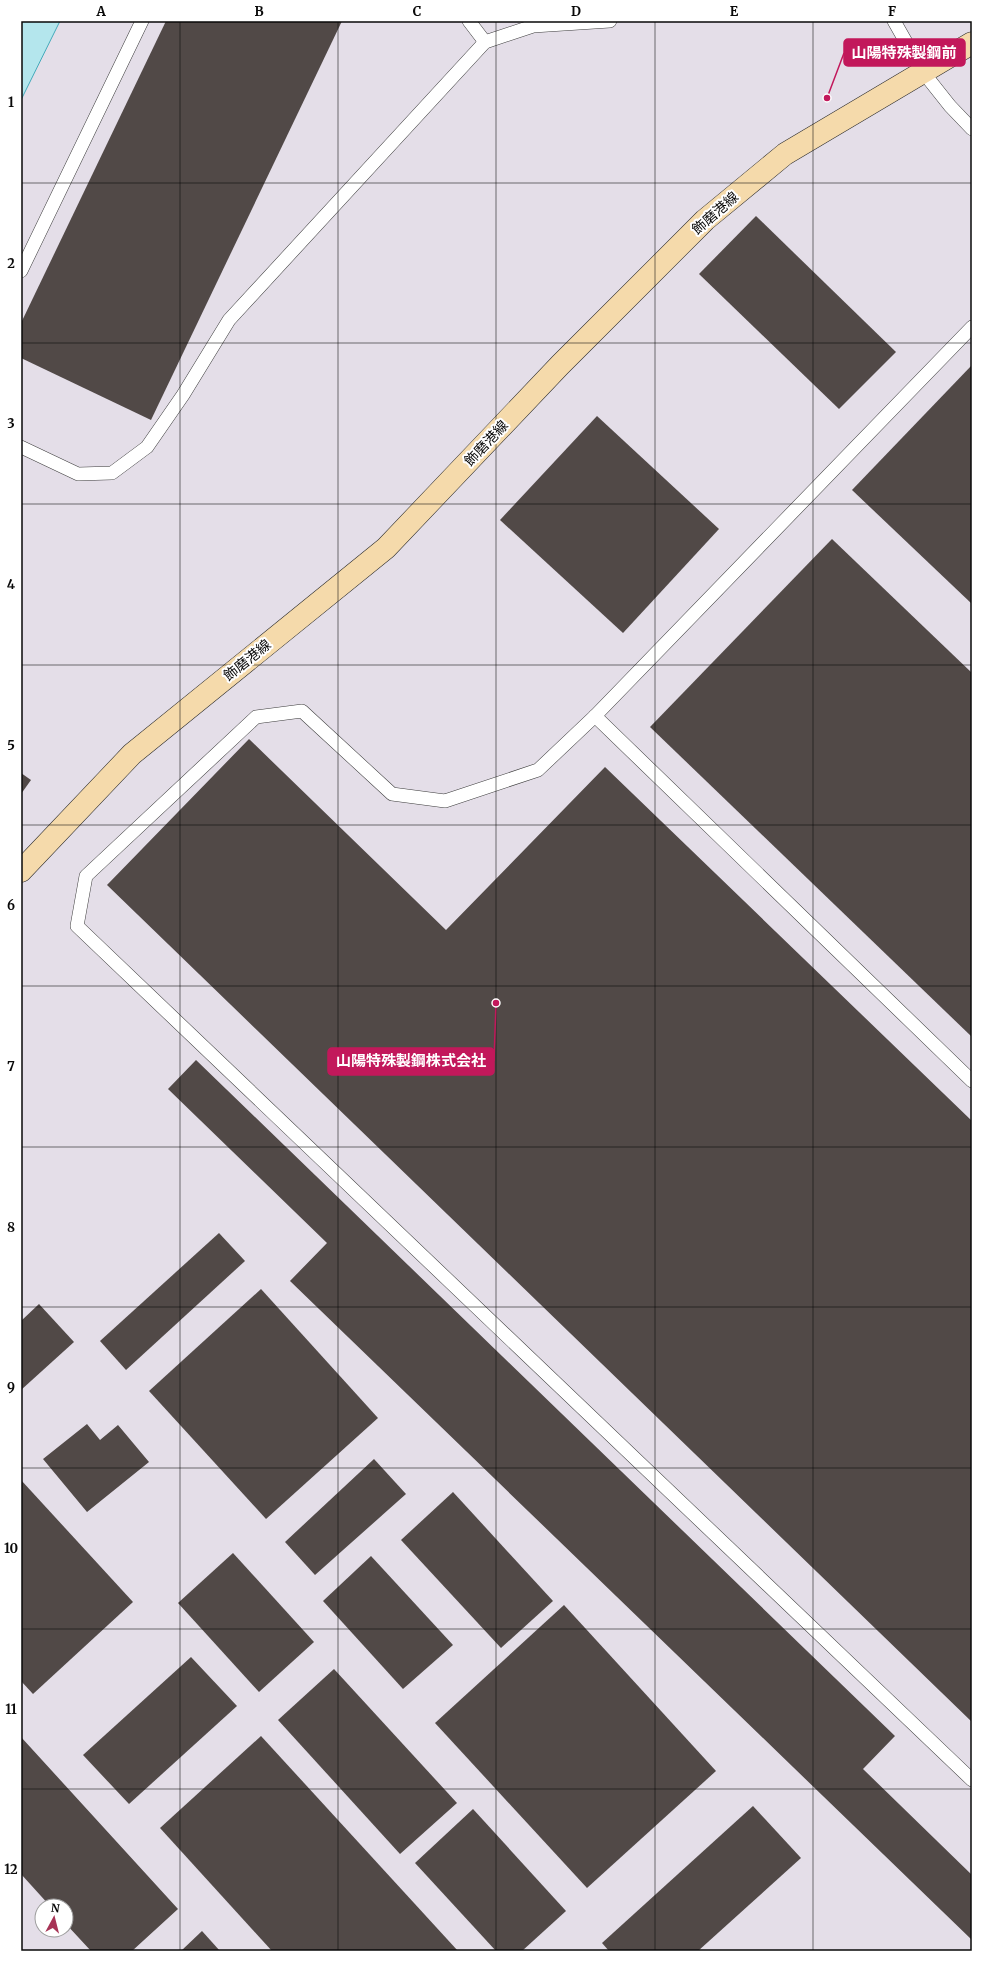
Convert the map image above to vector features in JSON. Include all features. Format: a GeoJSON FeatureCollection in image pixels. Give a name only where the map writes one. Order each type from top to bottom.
{"type":"FeatureCollection","features":[{"type":"Feature","properties":{"kind":"main road","name":"飾磨港線"},"geometry":{"type":"LineString","coordinates":[[21,871],[132,754],[386,548],[560,365],[705,220],[785,154],[972,43]]}},
{"type":"Feature","properties":{"kind":"lane"},"geometry":{"type":"LineString","coordinates":[[21,271],[142,21]]}},
{"type":"Feature","properties":{"kind":"lane"},"geometry":{"type":"LineString","coordinates":[[470,21],[485,42]]}},
{"type":"Feature","properties":{"kind":"lane"},"geometry":{"type":"LineString","coordinates":[[21,447],[78,474],[112,473],[148,447],[183,395],[229,320],[485,42],[533,26],[610,21]]}},
{"type":"Feature","properties":{"kind":"lane"},"geometry":{"type":"LineString","coordinates":[[894,21],[923,72],[950,106],[972,129]]}},
{"type":"Feature","properties":{"kind":"lane"},"geometry":{"type":"LineString","coordinates":[[972,327],[595,716],[538,770],[444,801],[392,794],[302,711],[256,717],[86,876],[78,926],[972,1780]]}},
{"type":"Feature","properties":{"kind":"lane"},"geometry":{"type":"LineString","coordinates":[[595,716],[972,1080]]}},
{"type":"Feature","properties":{"kind":"shaded area"},"geometry":{"type":"Polygon","coordinates":[[[60,21],[972,21],[972,1951],[21,1951],[21,100],[60,21]]]}},
{"type":"Feature","properties":{"kind":"water"},"geometry":{"type":"Polygon","coordinates":[[[21,21],[60,21],[21,100],[21,21]]]}},
{"type":"Feature","properties":{"kind":"building"},"geometry":{"type":"Polygon","coordinates":[[[166,21],[342,21],[151,420],[21,358],[21,323],[166,21]]]}},
{"type":"Feature","properties":{"kind":"building"},"geometry":{"type":"Polygon","coordinates":[[[756,216],[896,352],[839,409],[699,274],[756,216]]]}},
{"type":"Feature","properties":{"kind":"building"},"geometry":{"type":"Polygon","coordinates":[[[972,365],[972,604],[852,490],[972,365]]]}},
{"type":"Feature","properties":{"kind":"building"},"geometry":{"type":"Polygon","coordinates":[[[597,416],[719,529],[623,633],[500,520],[597,416]]]}},
{"type":"Feature","properties":{"kind":"building"},"geometry":{"type":"Polygon","coordinates":[[[832,539],[972,673],[972,1037],[650,727],[832,539]]]}},
{"type":"Feature","properties":{"kind":"building"},"geometry":{"type":"Polygon","coordinates":[[[249,739],[446,930],[605,767],[972,1121],[972,1722],[107,885],[249,739]]]}},
{"type":"Feature","properties":{"kind":"building"},"geometry":{"type":"Polygon","coordinates":[[[21,773],[31,780],[21,794],[21,773]]]}},
{"type":"Feature","properties":{"kind":"building"},"geometry":{"type":"Polygon","coordinates":[[[196,1060],[895,1736],[863,1769],[972,1875],[972,1940],[290,1281],[327,1243],[168,1089],[196,1060]]]}},
{"type":"Feature","properties":{"kind":"building"},"geometry":{"type":"Polygon","coordinates":[[[219,1233],[245,1261],[126,1370],[100,1341],[219,1233]]]}},
{"type":"Feature","properties":{"kind":"building"},"geometry":{"type":"Polygon","coordinates":[[[261,1289],[378,1418],[266,1519],[149,1391],[261,1289]]]}},
{"type":"Feature","properties":{"kind":"building"},"geometry":{"type":"Polygon","coordinates":[[[39,1304],[74,1342],[21,1390],[21,1321],[39,1304]]]}},
{"type":"Feature","properties":{"kind":"building"},"geometry":{"type":"Polygon","coordinates":[[[87,1424],[100,1440],[118,1425],[149,1462],[87,1512],[43,1459],[87,1424]]]}},
{"type":"Feature","properties":{"kind":"building"},"geometry":{"type":"Polygon","coordinates":[[[374,1459],[406,1494],[315,1575],[285,1542],[374,1459]]]}},
{"type":"Feature","properties":{"kind":"building"},"geometry":{"type":"Polygon","coordinates":[[[21,1480],[133,1602],[33,1694],[21,1681],[21,1480]]]}},
{"type":"Feature","properties":{"kind":"building"},"geometry":{"type":"Polygon","coordinates":[[[453,1492],[553,1601],[501,1648],[401,1540],[453,1492]]]}},
{"type":"Feature","properties":{"kind":"building"},"geometry":{"type":"Polygon","coordinates":[[[233,1553],[314,1642],[259,1692],[178,1603],[233,1553]]]}},
{"type":"Feature","properties":{"kind":"building"},"geometry":{"type":"Polygon","coordinates":[[[371,1556],[453,1645],[403,1689],[323,1601],[371,1556]]]}},
{"type":"Feature","properties":{"kind":"building"},"geometry":{"type":"Polygon","coordinates":[[[564,1605],[716,1771],[587,1888],[435,1723],[564,1605]]]}},
{"type":"Feature","properties":{"kind":"building"},"geometry":{"type":"Polygon","coordinates":[[[191,1657],[237,1706],[129,1804],[83,1755],[191,1657]]]}},
{"type":"Feature","properties":{"kind":"building"},"geometry":{"type":"Polygon","coordinates":[[[334,1669],[457,1803],[400,1854],[278,1720],[334,1669]]]}},
{"type":"Feature","properties":{"kind":"building"},"geometry":{"type":"Polygon","coordinates":[[[261,1736],[458,1951],[272,1951],[160,1828],[261,1736]]]}},
{"type":"Feature","properties":{"kind":"building"},"geometry":{"type":"Polygon","coordinates":[[[21,1737],[178,1909],[132,1951],[91,1951],[74,1933],[74,1898],[43,1898],[21,1874],[21,1737]]]}},
{"type":"Feature","properties":{"kind":"building"},"geometry":{"type":"Polygon","coordinates":[[[753,1806],[801,1858],[698,1951],[609,1951],[602,1943],[753,1806]]]}},
{"type":"Feature","properties":{"kind":"building"},"geometry":{"type":"Polygon","coordinates":[[[473,1809],[566,1911],[522,1951],[496,1951],[415,1863],[473,1809]]]}},
{"type":"Feature","properties":{"kind":"building"},"geometry":{"type":"Polygon","coordinates":[[[202,1931],[220,1951],[181,1951],[202,1931]]]}},
{"type":"Feature","properties":{"kind":"place","name":"山陽特殊製鋼前"},"geometry":{"type":"Point","coordinates":[827,98]}},
{"type":"Feature","properties":{"kind":"place","name":"山陽特殊製鋼株式会社"},"geometry":{"type":"Point","coordinates":[496,1003]}}]}
